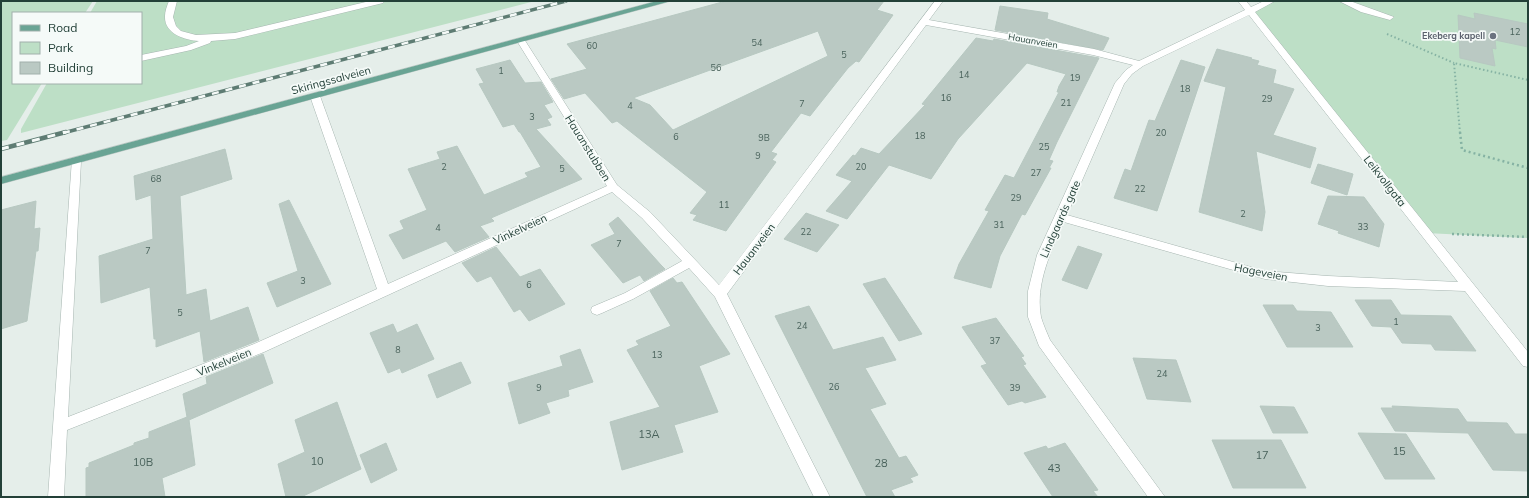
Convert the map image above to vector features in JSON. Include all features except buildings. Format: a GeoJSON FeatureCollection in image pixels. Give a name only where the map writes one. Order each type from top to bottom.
{"type":"FeatureCollection","features":[{"type":"Feature","properties":{"kind":"main road","name":"Skiringssalveien"},"geometry":{"type":"LineString","coordinates":[[1,182],[667,1]]}},
{"type":"Feature","properties":{"kind":"street"},"geometry":{"type":"LineString","coordinates":[[173,1],[169,18],[172,28],[180,34],[194,38],[235,36],[380,1]]}},
{"type":"Feature","properties":{"kind":"street","name":"Hauanveien"},"geometry":{"type":"LineString","coordinates":[[720,294],[925,22],[939,1]]}},
{"type":"Feature","properties":{"kind":"street","name":"Leikvollgata"},"geometry":{"type":"LineString","coordinates":[[1242,1],[1528,362]]}},
{"type":"Feature","properties":{"kind":"street","name":"Lindgaards gate"},"geometry":{"type":"LineString","coordinates":[[1157,497],[1044,342],[1036,317],[1034,291],[1043,255],[1120,83],[1129,72],[1140,64],[1271,1]]}},
{"type":"Feature","properties":{"kind":"street"},"geometry":{"type":"LineString","coordinates":[[1343,1],[1364,10],[1390,17]]}},
{"type":"Feature","properties":{"kind":"street","name":"Hauanveien"},"geometry":{"type":"LineString","coordinates":[[925,22],[1094,52],[1140,64]]}},
{"type":"Feature","properties":{"kind":"street"},"geometry":{"type":"LineString","coordinates":[[142,58],[188,48],[213,38]]}},
{"type":"Feature","properties":{"kind":"street","name":"Hauanstubben"},"geometry":{"type":"LineString","coordinates":[[521,41],[613,187],[646,215],[720,294]]}},
{"type":"Feature","properties":{"kind":"street"},"geometry":{"type":"LineString","coordinates":[[315,96],[384,291]]}},
{"type":"Feature","properties":{"kind":"street"},"geometry":{"type":"LineString","coordinates":[[56,497],[76,161]]}},
{"type":"Feature","properties":{"kind":"street","name":"Vinkelveien"},"geometry":{"type":"LineString","coordinates":[[60,426],[259,348],[613,187]]}},
{"type":"Feature","properties":{"kind":"street","name":"Hageveien"},"geometry":{"type":"LineString","coordinates":[[1060,217],[1265,275],[1328,282],[1399,283],[1469,287]]}},
{"type":"Feature","properties":{"kind":"street"},"geometry":{"type":"LineString","coordinates":[[597,310],[629,296],[690,262]]}},
{"type":"Feature","properties":{"kind":"street"},"geometry":{"type":"LineString","coordinates":[[720,294],[822,497]]}},
{"type":"Feature","properties":{"kind":"path"},"geometry":{"type":"LineString","coordinates":[[1382,32],[1454,63],[1528,80]]}},
{"type":"Feature","properties":{"kind":"path"},"geometry":{"type":"LineString","coordinates":[[1454,63],[1462,150],[1528,168]]}},
{"type":"Feature","properties":{"kind":"path"},"geometry":{"type":"LineString","coordinates":[[1426,233],[1528,237]]}},
{"type":"Feature","properties":{"kind":"green space"},"geometry":{"type":"Polygon","coordinates":[[[1,1],[93,1],[86,12],[12,12],[12,84],[41,84],[7,140],[1,141],[1,1]]]}},
{"type":"Feature","properties":{"kind":"green space"},"geometry":{"type":"Polygon","coordinates":[[[97,1],[535,1],[21,133],[21,129],[46,84],[142,84],[142,12],[91,12],[97,1]]]}},
{"type":"Feature","properties":{"kind":"green space"},"geometry":{"type":"Polygon","coordinates":[[[1271,1],[1528,1],[1528,238],[1426,233],[1250,11],[1271,1]]]}},
{"type":"Feature","properties":{"kind":"railway"},"geometry":{"type":"LineString","coordinates":[[63,133],[566,1]]}},
{"type":"Feature","properties":{"kind":"railway"},"geometry":{"type":"LineString","coordinates":[[1,149],[66,132]]}},
{"type":"Feature","properties":{"kind":"place","name":"Ekeberg kapell"},"geometry":{"type":"Point","coordinates":[1493,36]}}]}
